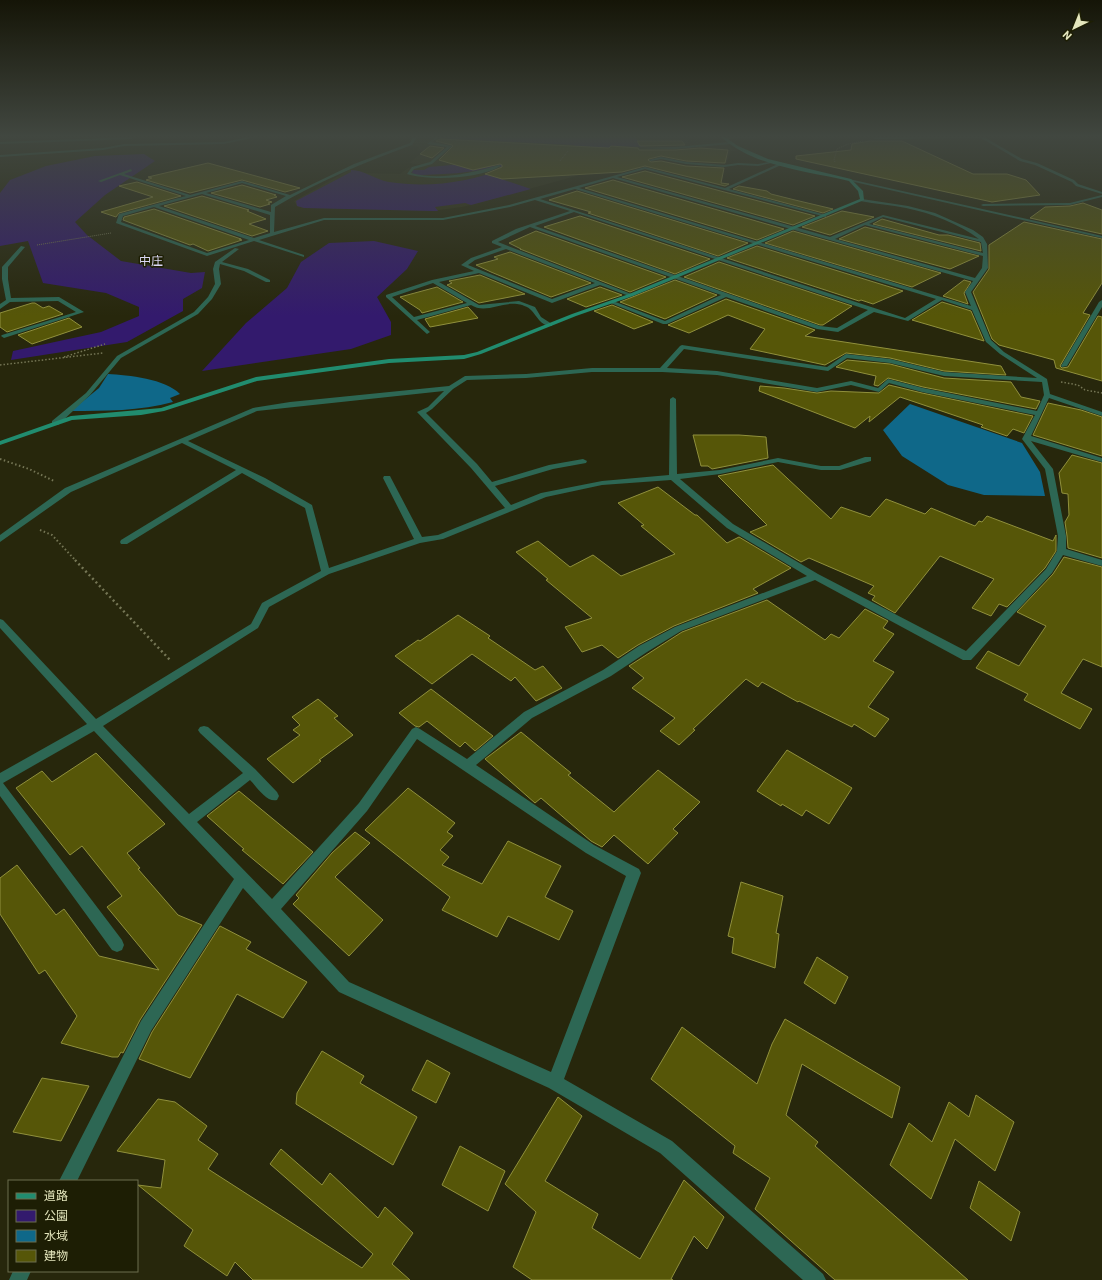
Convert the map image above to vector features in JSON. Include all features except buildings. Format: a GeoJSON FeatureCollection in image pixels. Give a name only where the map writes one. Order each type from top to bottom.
{"type":"FeatureCollection","features":[{"type":"Feature","properties":{"kind":"street"},"geometry":{"type":"LineString","coordinates":[[187,197],[121,215],[118,223],[207,256],[255,239],[324,220],[443,219],[510,206],[544,197]]}},
{"type":"Feature","properties":{"kind":"street"},"geometry":{"type":"LineString","coordinates":[[214,197],[273,214]]}},
{"type":"Feature","properties":{"kind":"street"},"geometry":{"type":"LineString","coordinates":[[272,234],[273,206],[289,197]]}},
{"type":"Feature","properties":{"kind":"street"},"geometry":{"type":"LineString","coordinates":[[605,197],[976,309]]}},
{"type":"Feature","properties":{"kind":"street"},"geometry":{"type":"LineString","coordinates":[[681,197],[976,280]]}},
{"type":"Feature","properties":{"kind":"street"},"geometry":{"type":"LineString","coordinates":[[754,197],[824,216]]}},
{"type":"Feature","properties":{"kind":"street"},"geometry":{"type":"LineString","coordinates":[[927,197],[1102,237]]}},
{"type":"Feature","properties":{"kind":"street"},"geometry":{"type":"LineString","coordinates":[[961,204],[1070,204],[1096,197]]}},
{"type":"Feature","properties":{"kind":"street"},"geometry":{"type":"LineString","coordinates":[[536,199],[906,320],[940,299]]}},
{"type":"Feature","properties":{"kind":"street"},"geometry":{"type":"LineString","coordinates":[[0,443],[55,422],[71,418],[162,410],[178,406],[244,382],[279,375],[389,361],[464,357],[479,353],[631,295],[862,200],[908,207],[932,214],[970,230],[980,238],[985,244],[985,268],[968,292],[988,341],[1002,353],[1045,380]]}},
{"type":"Feature","properties":{"kind":"street"},"geometry":{"type":"LineString","coordinates":[[154,206],[302,256]]}},
{"type":"Feature","properties":{"kind":"street"},"geometry":{"type":"LineString","coordinates":[[574,211],[518,230],[494,242],[631,295]]}},
{"type":"Feature","properties":{"kind":"street"},"geometry":{"type":"LineString","coordinates":[[830,239],[883,216],[983,242]]}},
{"type":"Feature","properties":{"kind":"street"},"geometry":{"type":"LineString","coordinates":[[865,224],[986,255]]}},
{"type":"Feature","properties":{"kind":"street"},"geometry":{"type":"LineString","coordinates":[[530,226],[819,328],[838,330],[873,310]]}},
{"type":"Feature","properties":{"kind":"street"},"geometry":{"type":"LineString","coordinates":[[55,422],[88,394],[119,357],[196,313],[210,298],[218,284],[216,269],[218,262],[245,243]]}},
{"type":"Feature","properties":{"kind":"street"},"geometry":{"type":"LineString","coordinates":[[9,300],[2,279],[5,267],[23,247]]}},
{"type":"Feature","properties":{"kind":"street"},"geometry":{"type":"LineString","coordinates":[[506,247],[473,259],[464,265],[552,301],[600,283]]}},
{"type":"Feature","properties":{"kind":"street"},"geometry":{"type":"LineString","coordinates":[[0,261],[10,260]]}},
{"type":"Feature","properties":{"kind":"street"},"geometry":{"type":"LineString","coordinates":[[218,262],[246,270],[268,281]]}},
{"type":"Feature","properties":{"kind":"street"},"geometry":{"type":"LineString","coordinates":[[427,332],[388,296],[434,281],[480,272]]}},
{"type":"Feature","properties":{"kind":"street"},"geometry":{"type":"LineString","coordinates":[[434,281],[478,307],[517,302],[533,308],[539,318],[550,325]]}},
{"type":"Feature","properties":{"kind":"street"},"geometry":{"type":"LineString","coordinates":[[611,302],[664,323],[726,296]]}},
{"type":"Feature","properties":{"kind":"street"},"geometry":{"type":"LineString","coordinates":[[0,307],[9,300],[59,300],[81,312],[1,337]]}},
{"type":"Feature","properties":{"kind":"street"},"geometry":{"type":"LineString","coordinates":[[1064,366],[1102,302]]}},
{"type":"Feature","properties":{"kind":"street"},"geometry":{"type":"LineString","coordinates":[[414,319],[472,303]]}},
{"type":"Feature","properties":{"kind":"street"},"geometry":{"type":"LineString","coordinates":[[662,370],[682,347],[828,369],[846,356],[890,361],[944,374],[1045,380]]}},
{"type":"Feature","properties":{"kind":"street"},"geometry":{"type":"LineString","coordinates":[[510,509],[469,461],[421,412],[430,408],[451,388],[466,378],[526,376],[592,370],[685,370],[717,373],[817,390],[851,382],[879,390],[888,381],[922,390],[1039,414]]}},
{"type":"Feature","properties":{"kind":"street"},"geometry":{"type":"LineString","coordinates":[[672,398],[673,477],[730,526],[815,576],[958,651],[967,658],[1049,571],[1061,551],[1062,536],[1049,469],[1026,439],[1047,395],[1045,380]]}},
{"type":"Feature","properties":{"kind":"street"},"geometry":{"type":"LineString","coordinates":[[0,539],[68,490],[255,409],[290,404],[451,388]]}},
{"type":"Feature","properties":{"kind":"street"},"geometry":{"type":"LineString","coordinates":[[1047,395],[1102,414]]}},
{"type":"Feature","properties":{"kind":"street"},"geometry":{"type":"LineString","coordinates":[[1027,437],[1102,460]]}},
{"type":"Feature","properties":{"kind":"street"},"geometry":{"type":"LineString","coordinates":[[183,441],[242,470],[309,508],[326,572]]}},
{"type":"Feature","properties":{"kind":"street"},"geometry":{"type":"LineString","coordinates":[[0,778],[95,725],[255,626],[266,605],[326,572],[419,540],[440,537],[544,495],[602,483],[720,472],[778,460],[821,468],[840,468],[868,460]]}},
{"type":"Feature","properties":{"kind":"street"},"geometry":{"type":"LineString","coordinates":[[490,485],[552,467],[583,461]]}},
{"type":"Feature","properties":{"kind":"street"},"geometry":{"type":"LineString","coordinates":[[124,542],[242,470]]}},
{"type":"Feature","properties":{"kind":"street"},"geometry":{"type":"LineString","coordinates":[[387,478],[419,540]]}},
{"type":"Feature","properties":{"kind":"street"},"geometry":{"type":"LineString","coordinates":[[1061,551],[1102,563]]}},
{"type":"Feature","properties":{"kind":"street"},"geometry":{"type":"LineString","coordinates":[[467,765],[528,715],[607,673],[643,649],[678,629],[815,576]]}},
{"type":"Feature","properties":{"kind":"street"},"geometry":{"type":"LineString","coordinates":[[0,622],[95,725],[272,909],[344,987],[555,1082],[666,1147],[817,1280]]}},
{"type":"Feature","properties":{"kind":"street"},"geometry":{"type":"LineString","coordinates":[[204,730],[251,773],[273,796]]}},
{"type":"Feature","properties":{"kind":"street"},"geometry":{"type":"LineString","coordinates":[[272,909],[363,807],[416,732],[590,849],[634,873],[555,1082]]}},
{"type":"Feature","properties":{"kind":"street"},"geometry":{"type":"LineString","coordinates":[[188,822],[251,773]]}},
{"type":"Feature","properties":{"kind":"street"},"geometry":{"type":"LineString","coordinates":[[0,787],[117,945]]}},
{"type":"Feature","properties":{"kind":"street"},"geometry":{"type":"LineString","coordinates":[[69,1180],[146,1026],[242,878]]}},
{"type":"Feature","properties":{"kind":"path"},"geometry":{"type":"LineString","coordinates":[[23,247],[100,236],[132,228]]}},
{"type":"Feature","properties":{"kind":"path"},"geometry":{"type":"LineString","coordinates":[[0,365],[58,359],[105,344]]}},
{"type":"Feature","properties":{"kind":"path"},"geometry":{"type":"LineString","coordinates":[[1045,380],[1078,386],[1085,390],[1102,393]]}},
{"type":"Feature","properties":{"kind":"path"},"geometry":{"type":"LineString","coordinates":[[0,459],[47,476],[68,490]]}},
{"type":"Feature","properties":{"kind":"path"},"geometry":{"type":"LineString","coordinates":[[24,523],[52,535],[181,672]]}},
{"type":"Feature","properties":{"kind":"shaded area"},"geometry":{"type":"Polygon","coordinates":[[[302,197],[501,197],[462,207],[432,211],[304,208],[297,206],[294,201],[302,197]]]}},
{"type":"Feature","properties":{"kind":"green space"},"geometry":{"type":"Polygon","coordinates":[[[0,197],[103,197],[75,222],[87,235],[121,261],[191,273],[205,272],[202,288],[183,299],[183,311],[127,342],[11,360],[13,351],[101,332],[139,316],[139,307],[106,293],[43,283],[28,241],[0,246],[0,197]]]}},
{"type":"Feature","properties":{"kind":"green space"},"geometry":{"type":"Polygon","coordinates":[[[304,197],[502,197],[471,205],[465,203],[435,207],[438,211],[304,208],[297,206],[296,201],[304,197]]]}},
{"type":"Feature","properties":{"kind":"green space"},"geometry":{"type":"Polygon","coordinates":[[[374,241],[418,251],[407,269],[377,297],[391,322],[391,335],[351,349],[202,371],[246,323],[287,288],[301,262],[329,243],[374,241]]]}},
{"type":"Feature","properties":{"kind":"water"},"geometry":{"type":"Polygon","coordinates":[[[108,374],[126,375],[156,381],[174,389],[180,394],[170,398],[173,402],[161,405],[110,411],[71,411],[99,388],[108,374]]]}},
{"type":"Feature","properties":{"kind":"water"},"geometry":{"type":"Polygon","coordinates":[[[910,404],[1022,443],[1040,472],[1045,496],[984,495],[948,485],[902,456],[883,430],[910,404]]]}},
{"type":"Feature","properties":{"kind":"district","name":"中庄"},"geometry":{"type":"Point","coordinates":[151,260]}}]}
